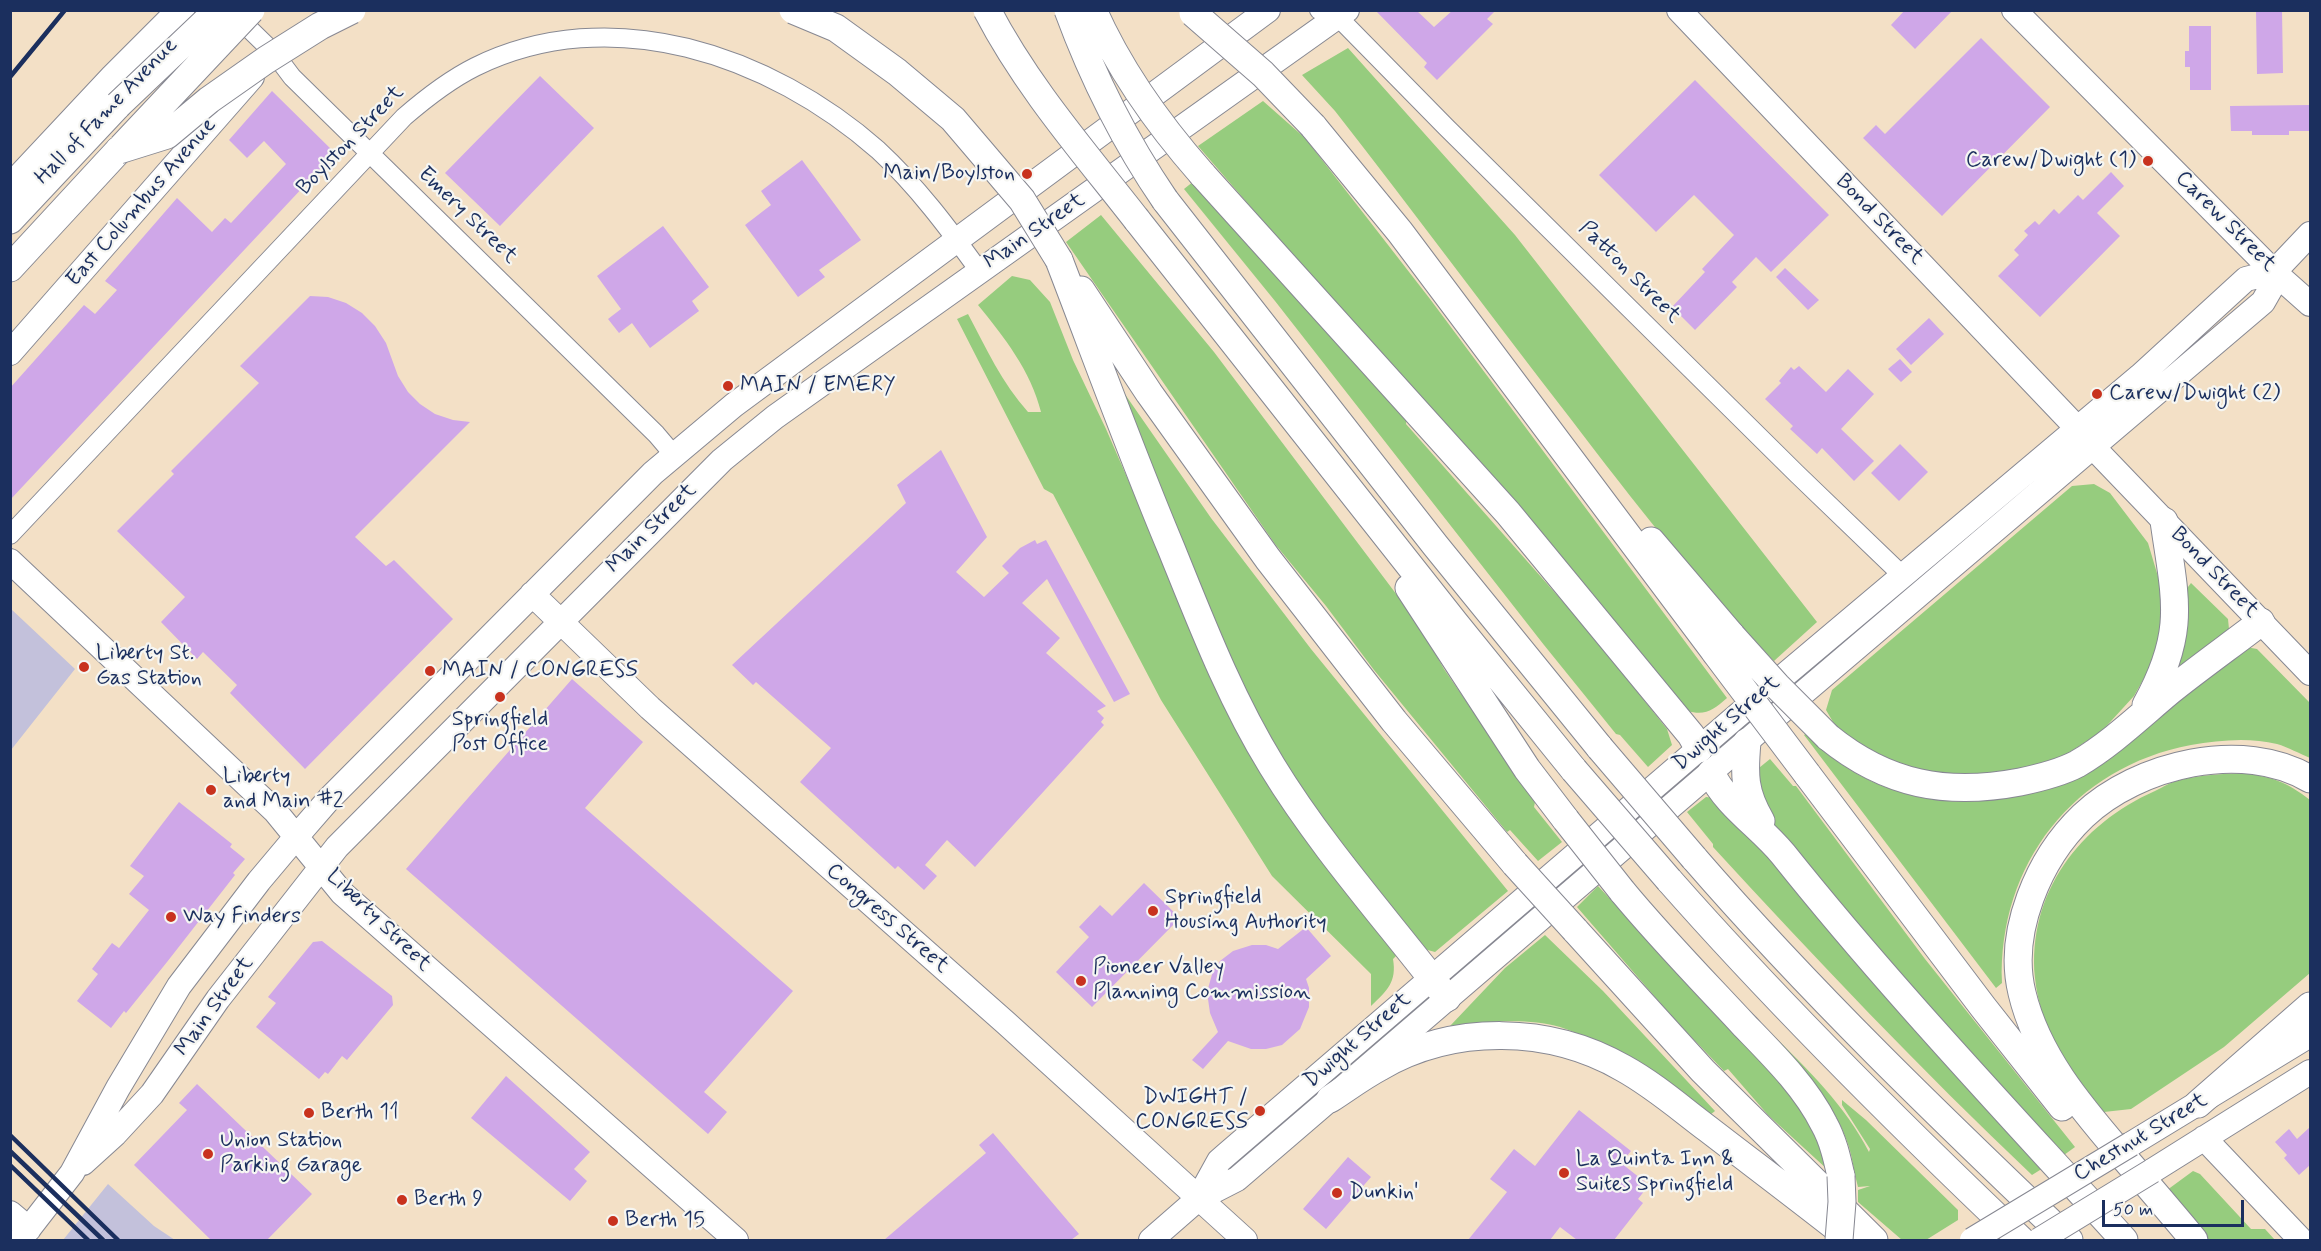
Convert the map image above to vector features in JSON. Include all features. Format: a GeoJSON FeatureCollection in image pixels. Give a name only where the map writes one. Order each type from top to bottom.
{"type":"FeatureCollection","features":[{"type":"Feature","properties":{"kind":"highway"},"geometry":{"type":"LineString","coordinates":[[10,188],[114,77],[181,10]]}},
{"type":"Feature","properties":{"kind":"highway"},"geometry":{"type":"LineString","coordinates":[[10,220],[143,79],[218,10]]}},
{"type":"Feature","properties":{"kind":"highway"},"geometry":{"type":"LineString","coordinates":[[10,268],[251,10]]}},
{"type":"Feature","properties":{"kind":"highway"},"geometry":{"type":"LineString","coordinates":[[119,150],[167,135],[209,100],[266,60],[320,26],[352,10]]}},
{"type":"Feature","properties":{"kind":"highway"},"geometry":{"type":"LineString","coordinates":[[793,10],[837,28],[927,95],[953,119],[1022,200],[1059,260],[1100,316],[1149,393],[1268,559],[1394,721],[1515,864],[1703,1071],[1874,1240]]}},
{"type":"Feature","properties":{"kind":"highway"},"geometry":{"type":"LineString","coordinates":[[987,10],[1006,45],[1040,94],[1137,220],[1574,770],[1668,880],[1858,1083],[2021,1240]]}},
{"type":"Feature","properties":{"kind":"highway"},"geometry":{"type":"LineString","coordinates":[[1068,10],[1108,105],[1165,200],[1428,536],[1600,748],[1694,858],[1794,968],[1866,1042],[2069,1240]]}},
{"type":"Feature","properties":{"kind":"highway"},"geometry":{"type":"LineString","coordinates":[[1093,10],[1115,54],[1139,94],[1173,140],[1508,513],[1691,735],[1699,749]]}},
{"type":"Feature","properties":{"kind":"highway"},"geometry":{"type":"LineString","coordinates":[[1191,12],[1263,74],[1313,126],[1380,206],[1538,417],[1724,644],[1807,774],[2024,1060],[2175,1240]]}},
{"type":"Feature","properties":{"kind":"highway"},"geometry":{"type":"LineString","coordinates":[[1059,260],[1154,511],[1201,625],[1239,708],[1271,765],[1304,814],[1439,988]]}},
{"type":"Feature","properties":{"kind":"highway"},"geometry":{"type":"LineString","coordinates":[[1368,513],[1426,617],[1527,770],[1622,891],[1783,1066],[1813,1105],[1825,1125],[1841,1176],[1842,1202],[1839,1240]]}},
{"type":"Feature","properties":{"kind":"highway"},"geometry":{"type":"LineString","coordinates":[[2140,716],[2166,664],[2174,632],[2175,589],[2164,521]]}},
{"type":"Feature","properties":{"kind":"highway"},"geometry":{"type":"LineString","coordinates":[[1724,644],[1777,686],[1828,737],[1863,763],[1900,779],[1933,786],[1980,788],[2029,780],[2074,765],[2101,748],[2261,622]]}},
{"type":"Feature","properties":{"kind":"highway"},"geometry":{"type":"LineString","coordinates":[[1746,742],[1744,774],[1746,792],[1772,841]]}},
{"type":"Feature","properties":{"kind":"highway"},"geometry":{"type":"LineString","coordinates":[[2193,1240],[2083,1109],[2047,1054],[2032,1024],[2021,991],[2019,949],[2021,926],[2029,900],[2041,876],[2073,827],[2099,803],[2133,784],[2175,767],[2219,759],[2266,762],[2301,773],[2310,779]]}},
{"type":"Feature","properties":{"kind":"highway"},"geometry":{"type":"LineString","coordinates":[[1711,773],[1722,792],[1772,841],[1904,998],[2124,1240]]}},
{"type":"Feature","properties":{"kind":"highway"},"geometry":{"type":"LineString","coordinates":[[2198,1104],[2310,1006]]}},
{"type":"Feature","properties":{"kind":"highway"},"geometry":{"type":"LineString","coordinates":[[1330,1099],[1381,1066],[1424,1048],[1446,1042],[1499,1036],[1560,1041],[1604,1057],[1641,1078],[1795,1194],[1851,1240]]}},
{"type":"Feature","properties":{"kind":"main road","name":"Hall of Fame Avenue"},"geometry":{"type":"LineString","coordinates":[[10,214],[204,10]]}},
{"type":"Feature","properties":{"kind":"main road","name":"East Columbus Avenue"},"geometry":{"type":"LineString","coordinates":[[10,353],[274,53],[322,10]]}},
{"type":"Feature","properties":{"kind":"main road","name":"Main Street"},"geometry":{"type":"LineString","coordinates":[[25,1235],[72,1173],[118,1088],[179,986],[259,881],[330,799],[673,454],[734,405],[1268,10]]}},
{"type":"Feature","properties":{"kind":"main road","name":"Bond Street"},"geometry":{"type":"LineString","coordinates":[[1679,10],[2310,674]]}},
{"type":"Feature","properties":{"kind":"main road","name":"Carew Street"},"geometry":{"type":"LineString","coordinates":[[2014,10],[2274,272],[2310,304]]}},
{"type":"Feature","properties":{"kind":"main road","name":"Main Street"},"geometry":{"type":"LineString","coordinates":[[72,1173],[106,1144],[152,1094],[218,999],[320,867],[356,826],[696,484],[748,437],[980,272],[1335,13]]}},
{"type":"Feature","properties":{"kind":"main road"},"geometry":{"type":"LineString","coordinates":[[147,69],[160,64],[173,63],[198,72],[214,94],[216,107],[214,121]]}},
{"type":"Feature","properties":{"kind":"main road","name":"Dwight Street"},"geometry":{"type":"LineString","coordinates":[[1151,1240],[1198,1199],[1237,1179],[1330,1099],[1439,988],[1699,749],[1903,576],[2263,302],[2271,288],[2274,272],[2310,234]]}},
{"type":"Feature","properties":{"kind":"main road","name":"Dwight Street"},"geometry":{"type":"LineString","coordinates":[[1198,1199],[1219,1161],[1711,773],[2085,437]]}},
{"type":"Feature","properties":{"kind":"main road","name":"Liberty Street"},"geometry":{"type":"LineString","coordinates":[[10,561],[275,811],[342,893],[736,1240]]}},
{"type":"Feature","properties":{"kind":"main road","name":"Congress Street"},"geometry":{"type":"LineString","coordinates":[[532,594],[650,708],[1006,1023],[1245,1240]]}},
{"type":"Feature","properties":{"kind":"main road"},"geometry":{"type":"LineString","coordinates":[[1699,749],[1711,773]]}},
{"type":"Feature","properties":{"kind":"main road","name":"Chestnut Street"},"geometry":{"type":"LineString","coordinates":[[1972,1240],[2310,1035]]}},
{"type":"Feature","properties":{"kind":"main road","name":"Chestnut Street"},"geometry":{"type":"LineString","coordinates":[[2039,1240],[2310,1072]]}},
{"type":"Feature","properties":{"kind":"main road"},"geometry":{"type":"LineString","coordinates":[[2204,1138],[2301,1240]]}},
{"type":"Feature","properties":{"kind":"main road"},"geometry":{"type":"LineString","coordinates":[[10,1213],[25,1235]]}},
{"type":"Feature","properties":{"kind":"street","name":"Emery Street"},"geometry":{"type":"LineString","coordinates":[[231,10],[274,53],[292,77],[657,434],[673,454]]}},
{"type":"Feature","properties":{"kind":"street","name":"Patton Street"},"geometry":{"type":"LineString","coordinates":[[1335,13],[1446,127],[1903,576]]}},
{"type":"Feature","properties":{"kind":"street","name":"Boylston Street"},"geometry":{"type":"LineString","coordinates":[[10,536],[386,135],[425,99],[449,82],[497,57],[538,44],[587,37],[641,39],[704,52],[757,70],[779,81],[833,114],[900,172],[920,193],[980,272]]}},
{"type":"Feature","properties":{"kind":"shaded area"},"geometry":{"type":"Polygon","coordinates":[[[10,608],[75,669],[11,750],[10,750],[10,608]]]}},
{"type":"Feature","properties":{"kind":"shaded area"},"geometry":{"type":"Polygon","coordinates":[[[108,1184],[154,1226],[175,1240],[63,1240],[108,1184]]]}},
{"type":"Feature","properties":{"kind":"green space"},"geometry":{"type":"Polygon","coordinates":[[[1348,48],[1515,235],[1817,622],[1774,661],[1719,603],[1643,512],[1335,111],[1302,75],[1348,48]]]}},
{"type":"Feature","properties":{"kind":"green space"},"geometry":{"type":"Polygon","coordinates":[[[1263,101],[1305,138],[1430,299],[1727,698],[1718,706],[1699,713],[1687,711],[1198,146],[1263,101]]]}},
{"type":"Feature","properties":{"kind":"green space"},"geometry":{"type":"Polygon","coordinates":[[[1194,181],[1407,416],[1406,424],[1587,629],[1667,729],[1672,745],[1648,767],[1620,735],[1616,734],[1544,645],[1275,301],[1184,189],[1194,181]]]}},
{"type":"Feature","properties":{"kind":"green space"},"geometry":{"type":"Polygon","coordinates":[[[1101,215],[1214,352],[1418,623],[1444,669],[1535,802],[1534,807],[1562,842],[1538,861],[1510,830],[1507,832],[1374,670],[1275,544],[1066,242],[1101,215]]]}},
{"type":"Feature","properties":{"kind":"green space"},"geometry":{"type":"Polygon","coordinates":[[[1012,276],[1030,280],[1050,302],[1073,360],[1106,429],[1195,634],[1391,945],[1396,956],[1393,959],[1394,974],[1390,986],[1371,1006],[1371,974],[1272,876],[1161,700],[1053,494],[1044,489],[957,319],[968,314],[1010,389],[1028,412],[1041,412],[1024,369],[1007,342],[978,305],[1012,276]]]}},
{"type":"Feature","properties":{"kind":"green space"},"geometry":{"type":"Polygon","coordinates":[[[1122,390],[1211,518],[1311,649],[1508,891],[1435,952],[1424,949],[1368,879],[1314,807],[1282,756],[1214,623],[1175,530],[1122,390]]]}},
{"type":"Feature","properties":{"kind":"green space"},"geometry":{"type":"Polygon","coordinates":[[[2094,484],[2110,493],[2148,543],[2159,580],[2164,623],[2156,657],[2134,696],[2101,732],[2062,757],[2035,770],[1943,779],[1894,765],[1854,744],[1836,727],[1826,710],[1832,690],[2072,486],[2094,484]]]}},
{"type":"Feature","properties":{"kind":"green space"},"geometry":{"type":"Polygon","coordinates":[[[2191,583],[2228,619],[2229,629],[2176,674],[2187,614],[2188,587],[2191,583]]]}},
{"type":"Feature","properties":{"kind":"green space"},"geometry":{"type":"Polygon","coordinates":[[[2246,647],[2257,649],[2310,703],[2310,758],[2281,745],[2256,740],[2191,745],[2149,757],[2112,775],[2079,799],[2051,828],[2029,861],[2013,899],[2004,940],[2002,983],[1996,988],[1804,735],[1807,733],[1834,759],[1861,776],[1917,797],[1946,801],[2005,798],[2035,792],[2065,782],[2246,647]]]}},
{"type":"Feature","properties":{"kind":"green space"},"geometry":{"type":"Polygon","coordinates":[[[1770,759],[1793,786],[1796,786],[1925,959],[2075,1147],[2064,1155],[1803,865],[1776,831],[1754,772],[1770,759]]]}},
{"type":"Feature","properties":{"kind":"green space"},"geometry":{"type":"Polygon","coordinates":[[[2244,773],[2279,781],[2310,800],[2310,973],[2224,1047],[2131,1109],[2104,1112],[2093,1110],[2056,1047],[2038,996],[2035,978],[2035,947],[2040,918],[2050,890],[2064,865],[2082,842],[2103,822],[2128,805],[2177,781],[2244,773]]]}},
{"type":"Feature","properties":{"kind":"green space"},"geometry":{"type":"Polygon","coordinates":[[[1706,797],[1716,798],[2048,1165],[2032,1175],[1909,1055],[1752,889],[1713,847],[1687,812],[1706,797]]]}},
{"type":"Feature","properties":{"kind":"green space"},"geometry":{"type":"Polygon","coordinates":[[[1598,886],[1798,1101],[1811,1123],[1828,1170],[1768,1115],[1728,1069],[1724,1071],[1675,1020],[1577,907],[1598,886]]]}},
{"type":"Feature","properties":{"kind":"green space"},"geometry":{"type":"Polygon","coordinates":[[[1545,935],[1603,991],[1715,1111],[1710,1115],[1617,1054],[1579,1034],[1560,1027],[1519,1021],[1450,1026],[1505,968],[1545,935]]]}},
{"type":"Feature","properties":{"kind":"green space"},"geometry":{"type":"Polygon","coordinates":[[[1771,1033],[1837,1103],[1869,1152],[1870,1149],[1842,1105],[1842,1100],[1866,1120],[1958,1210],[1958,1220],[1926,1240],[1902,1240],[1858,1202],[1858,1190],[1870,1186],[1858,1187],[1849,1147],[1835,1115],[1816,1086],[1771,1033]]]}},
{"type":"Feature","properties":{"kind":"green space"},"geometry":{"type":"Polygon","coordinates":[[[2193,1171],[2200,1174],[2251,1229],[2265,1229],[2275,1240],[2204,1240],[2163,1193],[2193,1171]]]}},
{"type":"Feature","properties":{"kind":"building"},"geometry":{"type":"Polygon","coordinates":[[[1375,10],[1416,10],[1434,27],[1453,10],[1496,10],[1487,19],[1493,24],[1437,80],[1424,67],[1427,63],[1375,10]]]}},
{"type":"Feature","properties":{"kind":"building"},"geometry":{"type":"Polygon","coordinates":[[[1905,10],[1953,10],[1915,49],[1891,25],[1905,10]]]}},
{"type":"Feature","properties":{"kind":"building"},"geometry":{"type":"Polygon","coordinates":[[[2256,10],[2282,10],[2283,73],[2257,74],[2256,10]]]}},
{"type":"Feature","properties":{"kind":"building"},"geometry":{"type":"Polygon","coordinates":[[[2189,26],[2211,26],[2211,90],[2190,90],[2190,67],[2185,67],[2185,51],[2189,51],[2189,26]]]}},
{"type":"Feature","properties":{"kind":"building"},"geometry":{"type":"Polygon","coordinates":[[[1981,38],[2050,107],[1942,216],[1863,138],[1876,125],[1885,134],[1981,38]]]}},
{"type":"Feature","properties":{"kind":"building"},"geometry":{"type":"Polygon","coordinates":[[[540,76],[594,128],[500,226],[445,173],[540,76]]]}},
{"type":"Feature","properties":{"kind":"building"},"geometry":{"type":"Polygon","coordinates":[[[1695,80],[1829,215],[1771,272],[1756,257],[1732,282],[1737,287],[1695,330],[1672,307],[1705,272],[1702,269],[1734,235],[1694,195],[1656,232],[1599,175],[1695,80]]]}},
{"type":"Feature","properties":{"kind":"building"},"geometry":{"type":"Polygon","coordinates":[[[272,91],[335,153],[10,500],[10,388],[84,305],[95,314],[117,290],[105,281],[177,198],[212,232],[225,218],[231,223],[286,164],[264,141],[247,158],[229,140],[272,91]]]}},
{"type":"Feature","properties":{"kind":"building"},"geometry":{"type":"Polygon","coordinates":[[[2310,105],[2310,131],[2289,131],[2289,135],[2252,135],[2252,131],[2231,131],[2230,106],[2310,105]]]}},
{"type":"Feature","properties":{"kind":"building"},"geometry":{"type":"Polygon","coordinates":[[[802,160],[861,240],[819,270],[825,277],[798,297],[745,225],[771,205],[761,191],[802,160]]]}},
{"type":"Feature","properties":{"kind":"building"},"geometry":{"type":"Polygon","coordinates":[[[2111,172],[2124,186],[2097,213],[2120,236],[2040,317],[1998,276],[2019,255],[2014,250],[2028,235],[2024,231],[2035,221],[2039,225],[2054,209],[2059,214],[2078,195],[2083,200],[2111,172]]]}},
{"type":"Feature","properties":{"kind":"building"},"geometry":{"type":"Polygon","coordinates":[[[663,226],[709,287],[692,301],[699,311],[650,348],[632,323],[619,333],[608,319],[621,309],[597,276],[663,226]]]}},
{"type":"Feature","properties":{"kind":"building"},"geometry":{"type":"Polygon","coordinates":[[[1785,268],[1819,300],[1808,310],[1776,277],[1785,268]]]}},
{"type":"Feature","properties":{"kind":"building"},"geometry":{"type":"Polygon","coordinates":[[[310,296],[328,297],[346,303],[362,313],[375,326],[386,343],[398,376],[408,392],[435,414],[453,420],[470,422],[355,537],[386,566],[394,560],[453,619],[305,769],[230,693],[237,685],[203,652],[197,659],[161,622],[185,597],[117,531],[174,474],[171,471],[259,383],[240,366],[310,296]]]}},
{"type":"Feature","properties":{"kind":"building"},"geometry":{"type":"Polygon","coordinates":[[[1929,318],[1944,334],[1911,365],[1896,349],[1929,318]]]}},
{"type":"Feature","properties":{"kind":"building"},"geometry":{"type":"Polygon","coordinates":[[[1900,359],[1912,372],[1901,382],[1888,369],[1900,359]]]}},
{"type":"Feature","properties":{"kind":"building"},"geometry":{"type":"Polygon","coordinates":[[[1799,366],[1826,392],[1848,369],[1874,394],[1841,429],[1874,461],[1854,481],[1822,448],[1817,454],[1790,429],[1793,426],[1765,399],[1781,383],[1779,381],[1791,367],[1794,370],[1799,366]]]}},
{"type":"Feature","properties":{"kind":"building"},"geometry":{"type":"Polygon","coordinates":[[[1900,444],[1928,472],[1899,501],[1871,473],[1900,444]]]}},
{"type":"Feature","properties":{"kind":"building"},"geometry":{"type":"Polygon","coordinates":[[[941,450],[987,537],[956,572],[984,597],[1009,573],[1002,566],[1020,548],[1035,540],[1037,544],[1046,540],[1130,694],[1114,702],[1047,579],[1022,603],[1060,638],[1046,653],[1106,706],[1097,711],[1104,718],[1101,722],[1104,725],[975,867],[947,840],[925,865],[937,876],[924,890],[898,866],[895,869],[800,782],[831,748],[756,682],[753,685],[732,665],[906,503],[897,485],[941,450]]]}},
{"type":"Feature","properties":{"kind":"building"},"geometry":{"type":"Polygon","coordinates":[[[572,679],[643,742],[585,808],[793,991],[704,1092],[727,1112],[708,1134],[406,869],[572,679]]]}},
{"type":"Feature","properties":{"kind":"building","name":"Way Finders"},"geometry":{"type":"Polygon","coordinates":[[[179,802],[232,844],[230,847],[245,859],[167,962],[111,1028],[77,1001],[98,974],[92,969],[112,943],[119,948],[149,910],[129,894],[144,876],[130,866],[179,802]]]}},
{"type":"Feature","properties":{"kind":"building"},"geometry":{"type":"Polygon","coordinates":[[[1144,883],[1180,918],[1092,1007],[1056,972],[1089,937],[1079,927],[1100,905],[1112,916],[1144,883]]]}},
{"type":"Feature","properties":{"kind":"building"},"geometry":{"type":"Polygon","coordinates":[[[1306,927],[1331,956],[1306,979],[1309,988],[1309,1007],[1300,1029],[1282,1045],[1266,1049],[1251,1049],[1228,1041],[1203,1069],[1192,1060],[1218,1032],[1210,1013],[1207,992],[1213,971],[1220,961],[1233,951],[1252,945],[1266,945],[1278,949],[1306,927]]]}},
{"type":"Feature","properties":{"kind":"building"},"geometry":{"type":"Polygon","coordinates":[[[322,941],[392,996],[393,1005],[347,1060],[342,1056],[328,1074],[325,1072],[319,1079],[256,1027],[276,1003],[268,997],[313,942],[322,941]]]}},
{"type":"Feature","properties":{"kind":"building"},"geometry":{"type":"Polygon","coordinates":[[[506,1076],[590,1152],[574,1169],[587,1181],[570,1201],[471,1118],[506,1076]]]}},
{"type":"Feature","properties":{"kind":"building","name":"Union Station Parking Garage"},"geometry":{"type":"Polygon","coordinates":[[[197,1084],[312,1194],[267,1240],[211,1240],[134,1165],[187,1110],[179,1103],[197,1084]]]}},
{"type":"Feature","properties":{"kind":"building","name":"La Quinta Inn & Suites Springfield"},"geometry":{"type":"Polygon","coordinates":[[[1579,1110],[1631,1151],[1621,1163],[1649,1185],[1638,1199],[1643,1203],[1614,1240],[1577,1240],[1560,1227],[1550,1240],[1468,1240],[1507,1192],[1490,1179],[1514,1149],[1535,1166],[1579,1110]]]}},
{"type":"Feature","properties":{"kind":"building"},"geometry":{"type":"Polygon","coordinates":[[[2310,1127],[2310,1165],[2299,1175],[2284,1158],[2287,1155],[2275,1142],[2289,1129],[2297,1139],[2310,1127]]]}},
{"type":"Feature","properties":{"kind":"building"},"geometry":{"type":"Polygon","coordinates":[[[993,1133],[1079,1234],[1071,1240],[884,1240],[986,1153],[979,1145],[993,1133]]]}},
{"type":"Feature","properties":{"kind":"building","name":"Dunkin'"},"geometry":{"type":"Polygon","coordinates":[[[1348,1157],[1371,1177],[1326,1229],[1303,1209],[1348,1157]]]}},
{"type":"Feature","properties":{"kind":"railway"},"geometry":{"type":"LineString","coordinates":[[10,77],[65,10]]}},
{"type":"Feature","properties":{"kind":"railway"},"geometry":{"type":"LineString","coordinates":[[10,1135],[118,1240]]}},
{"type":"Feature","properties":{"kind":"railway"},"geometry":{"type":"LineString","coordinates":[[10,1151],[103,1240]]}},
{"type":"Feature","properties":{"kind":"railway"},"geometry":{"type":"LineString","coordinates":[[10,1165],[88,1240]]}},
{"type":"Feature","properties":{"kind":"place","name":"Carew/Dwight (1)"},"geometry":{"type":"Point","coordinates":[2148,161]}},
{"type":"Feature","properties":{"kind":"place","name":"Main/Boylston"},"geometry":{"type":"Point","coordinates":[1027,174]}},
{"type":"Feature","properties":{"kind":"place","name":"MAIN / EMERY"},"geometry":{"type":"Point","coordinates":[728,386]}},
{"type":"Feature","properties":{"kind":"place","name":"Carew/Dwight (2)"},"geometry":{"type":"Point","coordinates":[2097,394]}},
{"type":"Feature","properties":{"kind":"place","name":"Liberty St. Gas Station"},"geometry":{"type":"Point","coordinates":[84,667]}},
{"type":"Feature","properties":{"kind":"place","name":"MAIN / CONGRESS"},"geometry":{"type":"Point","coordinates":[430,671]}},
{"type":"Feature","properties":{"kind":"place","name":"Springfield Post Office"},"geometry":{"type":"Point","coordinates":[500,697]}},
{"type":"Feature","properties":{"kind":"place","name":"Liberty and Main #2"},"geometry":{"type":"Point","coordinates":[211,790]}},
{"type":"Feature","properties":{"kind":"place","name":"Springfield Housing Authority"},"geometry":{"type":"Point","coordinates":[1153,911]}},
{"type":"Feature","properties":{"kind":"place","name":"Way Finders"},"geometry":{"type":"Point","coordinates":[171,917]}},
{"type":"Feature","properties":{"kind":"place","name":"Pioneer Valley Planning Commission"},"geometry":{"type":"Point","coordinates":[1081,981]}},
{"type":"Feature","properties":{"kind":"place","name":"DWIGHT / CONGRESS"},"geometry":{"type":"Point","coordinates":[1260,1111]}},
{"type":"Feature","properties":{"kind":"place","name":"Berth 11"},"geometry":{"type":"Point","coordinates":[309,1113]}},
{"type":"Feature","properties":{"kind":"place","name":"Union Station Parking Garage"},"geometry":{"type":"Point","coordinates":[208,1154]}},
{"type":"Feature","properties":{"kind":"place","name":"La Quinta Inn & Suites Springfield"},"geometry":{"type":"Point","coordinates":[1564,1173]}},
{"type":"Feature","properties":{"kind":"place","name":"Dunkin'"},"geometry":{"type":"Point","coordinates":[1337,1193]}},
{"type":"Feature","properties":{"kind":"place","name":"Berth 9"},"geometry":{"type":"Point","coordinates":[402,1200]}},
{"type":"Feature","properties":{"kind":"place","name":"Berth 15"},"geometry":{"type":"Point","coordinates":[613,1221]}}]}
